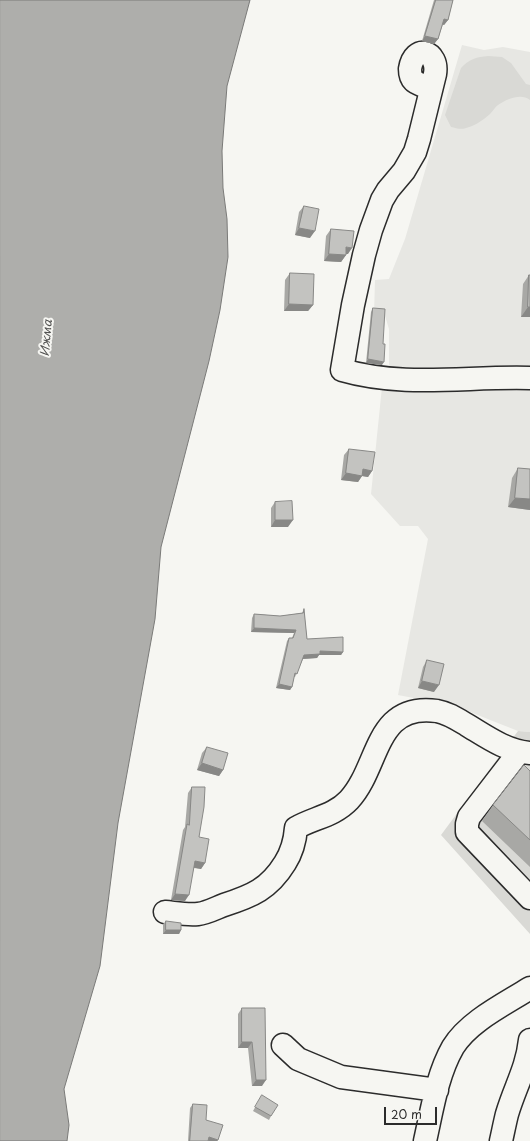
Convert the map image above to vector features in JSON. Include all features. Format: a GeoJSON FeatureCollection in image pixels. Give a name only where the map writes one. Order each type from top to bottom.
{"type":"FeatureCollection","features":[{"type":"Feature","properties":{"kind":"street"},"geometry":{"type":"LineString","coordinates":[[431,89],[419,139],[410,162],[382,200],[371,230],[364,255],[342,370],[372,378],[406,381],[530,378]]}},
{"type":"Feature","properties":{"kind":"street"},"geometry":{"type":"LineString","coordinates":[[165,912],[178,914],[200,914],[245,898],[270,883],[277,875],[289,855],[296,837],[296,828],[333,813],[349,800],[359,789],[384,733],[391,724],[408,714],[422,710],[451,715],[503,747],[525,753],[469,817],[467,832],[470,838],[530,898]]}},
{"type":"Feature","properties":{"kind":"street"},"geometry":{"type":"LineString","coordinates":[[425,1141],[444,1066],[454,1047],[466,1032],[485,1016],[530,988]]}},
{"type":"Feature","properties":{"kind":"street"},"geometry":{"type":"LineString","coordinates":[[502,1141],[507,1114],[521,1080],[528,1055],[530,1040]]}},
{"type":"Feature","properties":{"kind":"street"},"geometry":{"type":"LineString","coordinates":[[283,1045],[298,1059],[341,1077],[437,1090]]}},
{"type":"Feature","properties":{"kind":"shaded area"},"geometry":{"type":"Polygon","coordinates":[[[462,45],[484,50],[503,47],[530,52],[530,374],[389,374],[389,329],[385,316],[374,315],[375,280],[389,279],[405,239],[462,45]]]}},
{"type":"Feature","properties":{"kind":"shaded area"},"geometry":{"type":"Polygon","coordinates":[[[488,56],[502,57],[511,63],[526,84],[530,85],[530,100],[522,97],[510,99],[498,105],[490,114],[473,126],[462,129],[451,127],[445,115],[461,68],[473,59],[488,56]]]}},
{"type":"Feature","properties":{"kind":"shaded area"},"geometry":{"type":"Polygon","coordinates":[[[382,387],[530,390],[530,732],[518,731],[455,706],[398,695],[428,539],[418,526],[400,526],[371,494],[382,387]]]}},
{"type":"Feature","properties":{"kind":"shaded area"},"geometry":{"type":"Polygon","coordinates":[[[518,731],[530,732],[530,934],[441,835],[518,731]]]}},
{"type":"Feature","properties":{"kind":"water","name":"Ижма"},"geometry":{"type":"Polygon","coordinates":[[[0,0],[250,0],[227,86],[222,151],[228,257],[220,310],[209,361],[161,547],[155,619],[118,823],[100,966],[64,1089],[69,1125],[67,1141],[0,1141],[0,0]]]}},
{"type":"Feature","properties":{"kind":"building"},"geometry":{"type":"Polygon","coordinates":[[[436,0],[453,0],[448,20],[444,19],[438,39],[425,36],[436,0]]]}},
{"type":"Feature","properties":{"kind":"building"},"geometry":{"type":"Polygon","coordinates":[[[304,206],[319,209],[315,231],[299,228],[304,206]]]}},
{"type":"Feature","properties":{"kind":"building"},"geometry":{"type":"Polygon","coordinates":[[[331,229],[354,231],[352,248],[346,247],[346,255],[329,254],[331,229]]]}},
{"type":"Feature","properties":{"kind":"building"},"geometry":{"type":"Polygon","coordinates":[[[290,273],[314,274],[313,305],[289,304],[290,273]]]}},
{"type":"Feature","properties":{"kind":"building"},"geometry":{"type":"Polygon","coordinates":[[[529,275],[530,307],[528,307],[529,275]]]}},
{"type":"Feature","properties":{"kind":"building"},"geometry":{"type":"Polygon","coordinates":[[[373,308],[385,309],[383,344],[385,344],[384,362],[368,359],[373,308]]]}},
{"type":"Feature","properties":{"kind":"building"},"geometry":{"type":"Polygon","coordinates":[[[349,449],[375,452],[372,471],[363,469],[362,476],[346,473],[349,449]]]}},
{"type":"Feature","properties":{"kind":"building"},"geometry":{"type":"Polygon","coordinates":[[[518,468],[530,469],[530,499],[515,498],[518,468]]]}},
{"type":"Feature","properties":{"kind":"building"},"geometry":{"type":"Polygon","coordinates":[[[292,501],[293,520],[275,520],[275,502],[292,501]]]}},
{"type":"Feature","properties":{"kind":"building"},"geometry":{"type":"Polygon","coordinates":[[[304,609],[307,639],[343,637],[343,652],[320,651],[320,654],[304,655],[297,674],[295,673],[292,687],[279,684],[289,638],[293,638],[296,630],[254,628],[254,614],[280,616],[303,613],[304,609]]]}},
{"type":"Feature","properties":{"kind":"building"},"geometry":{"type":"Polygon","coordinates":[[[427,660],[444,664],[439,685],[422,681],[427,660]]]}},
{"type":"Feature","properties":{"kind":"building"},"geometry":{"type":"Polygon","coordinates":[[[207,747],[228,753],[223,770],[202,763],[207,747]]]}},
{"type":"Feature","properties":{"kind":"building"},"geometry":{"type":"Polygon","coordinates":[[[524,765],[530,771],[530,840],[493,805],[524,765]]]}},
{"type":"Feature","properties":{"kind":"building"},"geometry":{"type":"Polygon","coordinates":[[[192,787],[205,787],[204,807],[199,837],[209,839],[205,863],[195,861],[189,895],[175,894],[187,824],[189,825],[192,787]]]}},
{"type":"Feature","properties":{"kind":"building"},"geometry":{"type":"Polygon","coordinates":[[[166,921],[181,923],[181,930],[166,930],[166,921]]]}},
{"type":"Feature","properties":{"kind":"building"},"geometry":{"type":"Polygon","coordinates":[[[242,1008],[265,1008],[266,1080],[256,1080],[252,1042],[242,1042],[242,1008]]]}},
{"type":"Feature","properties":{"kind":"building"},"geometry":{"type":"Polygon","coordinates":[[[262,1095],[278,1105],[271,1116],[255,1107],[262,1095]]]}},
{"type":"Feature","properties":{"kind":"building"},"geometry":{"type":"Polygon","coordinates":[[[193,1104],[207,1105],[206,1120],[223,1125],[218,1140],[209,1137],[208,1141],[190,1141],[193,1104]]]}}]}
